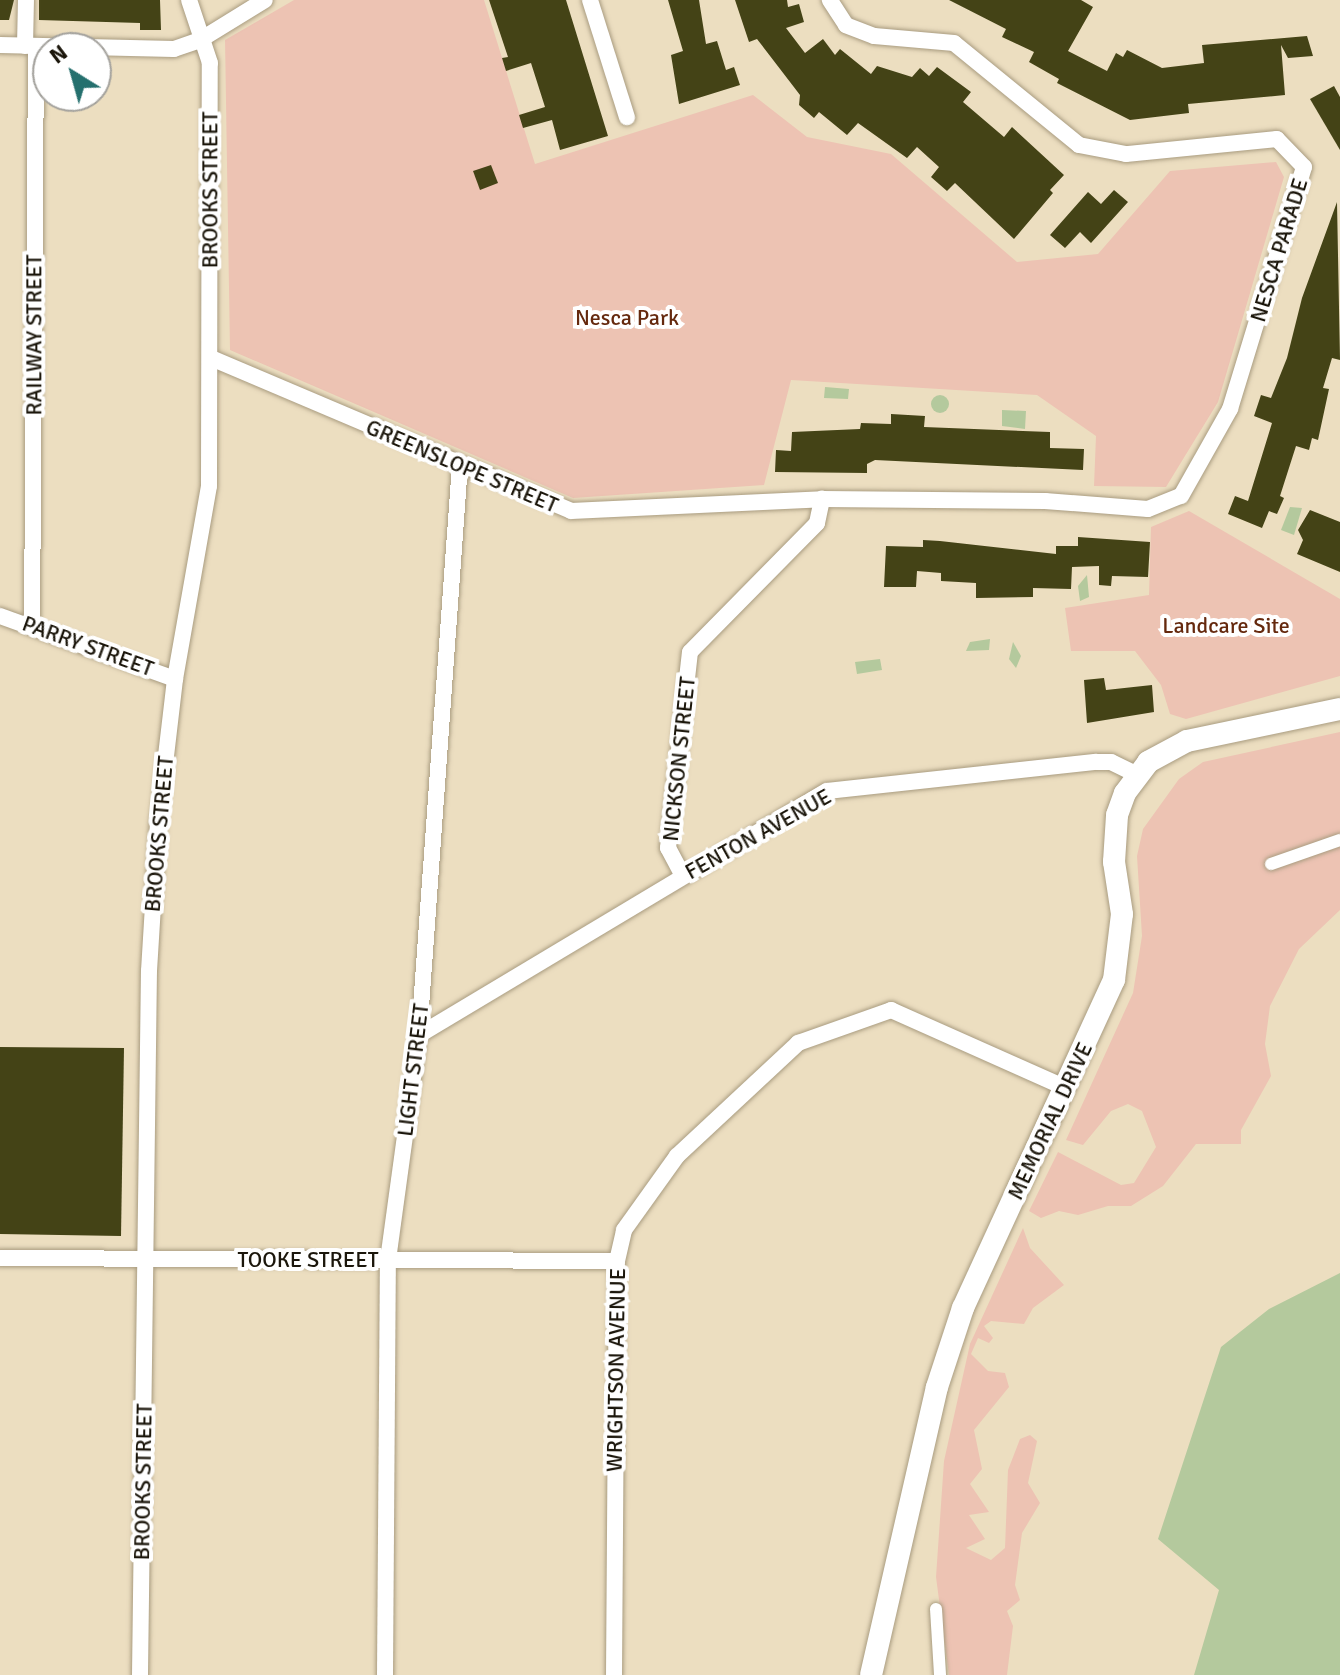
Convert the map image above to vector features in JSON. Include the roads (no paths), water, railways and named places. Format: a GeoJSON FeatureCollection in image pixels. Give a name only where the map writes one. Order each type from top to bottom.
{"type":"FeatureCollection","features":[{"type":"Feature","properties":{"kind":"main road","name":"MEMORIAL DRIVE"},"geometry":{"type":"LineString","coordinates":[[871,1675],[937,1387],[958,1321],[1114,980],[1122,914],[1114,862],[1117,815],[1136,774],[1165,750],[1187,741],[1340,709]]}},
{"type":"Feature","properties":{"kind":"street","name":"RAILWAY STREET"},"geometry":{"type":"LineString","coordinates":[[26,0],[30,46],[32,623]]}},
{"type":"Feature","properties":{"kind":"street","name":"BROOKS STREET"},"geometry":{"type":"LineString","coordinates":[[140,1675],[149,971],[158,824],[175,679],[209,486],[210,63],[189,0]]}},
{"type":"Feature","properties":{"kind":"street"},"geometry":{"type":"LineString","coordinates":[[0,45],[174,49],[200,40],[265,0]]}},
{"type":"Feature","properties":{"kind":"street"},"geometry":{"type":"LineString","coordinates":[[590,0],[627,117]]}},
{"type":"Feature","properties":{"kind":"street","name":"NESCA PARADE"},"geometry":{"type":"LineString","coordinates":[[822,499],[1045,501],[1148,509],[1181,496],[1230,409],[1304,167],[1277,139],[1126,154],[1079,145],[954,43],[874,36],[846,25],[830,0]]}},
{"type":"Feature","properties":{"kind":"street","name":"GREENSLOPE STREET"},"geometry":{"type":"LineString","coordinates":[[211,358],[571,511],[822,499]]}},
{"type":"Feature","properties":{"kind":"street","name":"LIGHT STREET"},"geometry":{"type":"LineString","coordinates":[[385,1675],[388,1260],[419,1035],[460,465]]}},
{"type":"Feature","properties":{"kind":"street","name":"NICKSON STREET"},"geometry":{"type":"LineString","coordinates":[[683,876],[668,848],[690,652],[817,523],[822,499]]}},
{"type":"Feature","properties":{"kind":"street","name":"PARRY STREET"},"geometry":{"type":"LineString","coordinates":[[0,616],[32,623],[175,679]]}},
{"type":"Feature","properties":{"kind":"street","name":"FENTON AVENUE"},"geometry":{"type":"LineString","coordinates":[[419,1035],[827,791],[1096,762],[1111,762],[1136,774]]}},
{"type":"Feature","properties":{"kind":"street"},"geometry":{"type":"LineString","coordinates":[[1271,864],[1340,840]]}},
{"type":"Feature","properties":{"kind":"street","name":"WRIGHTSON AVENUE"},"geometry":{"type":"LineString","coordinates":[[614,1675],[617,1261],[624,1230],[677,1156],[798,1043],[891,1010],[1066,1088]]}},
{"type":"Feature","properties":{"kind":"street","name":"TOOKE STREET"},"geometry":{"type":"LineString","coordinates":[[0,1258],[617,1261]]}},
{"type":"Feature","properties":{"kind":"street"},"geometry":{"type":"LineString","coordinates":[[936,1609],[940,1675]]}},
{"type":"Feature","properties":{"kind":"park label","name":"Nesca Park"},"geometry":{"type":"Point","coordinates":[627,318]}},
{"type":"Feature","properties":{"kind":"park label","name":"Landcare Site"},"geometry":{"type":"Point","coordinates":[1226,626]}}]}
